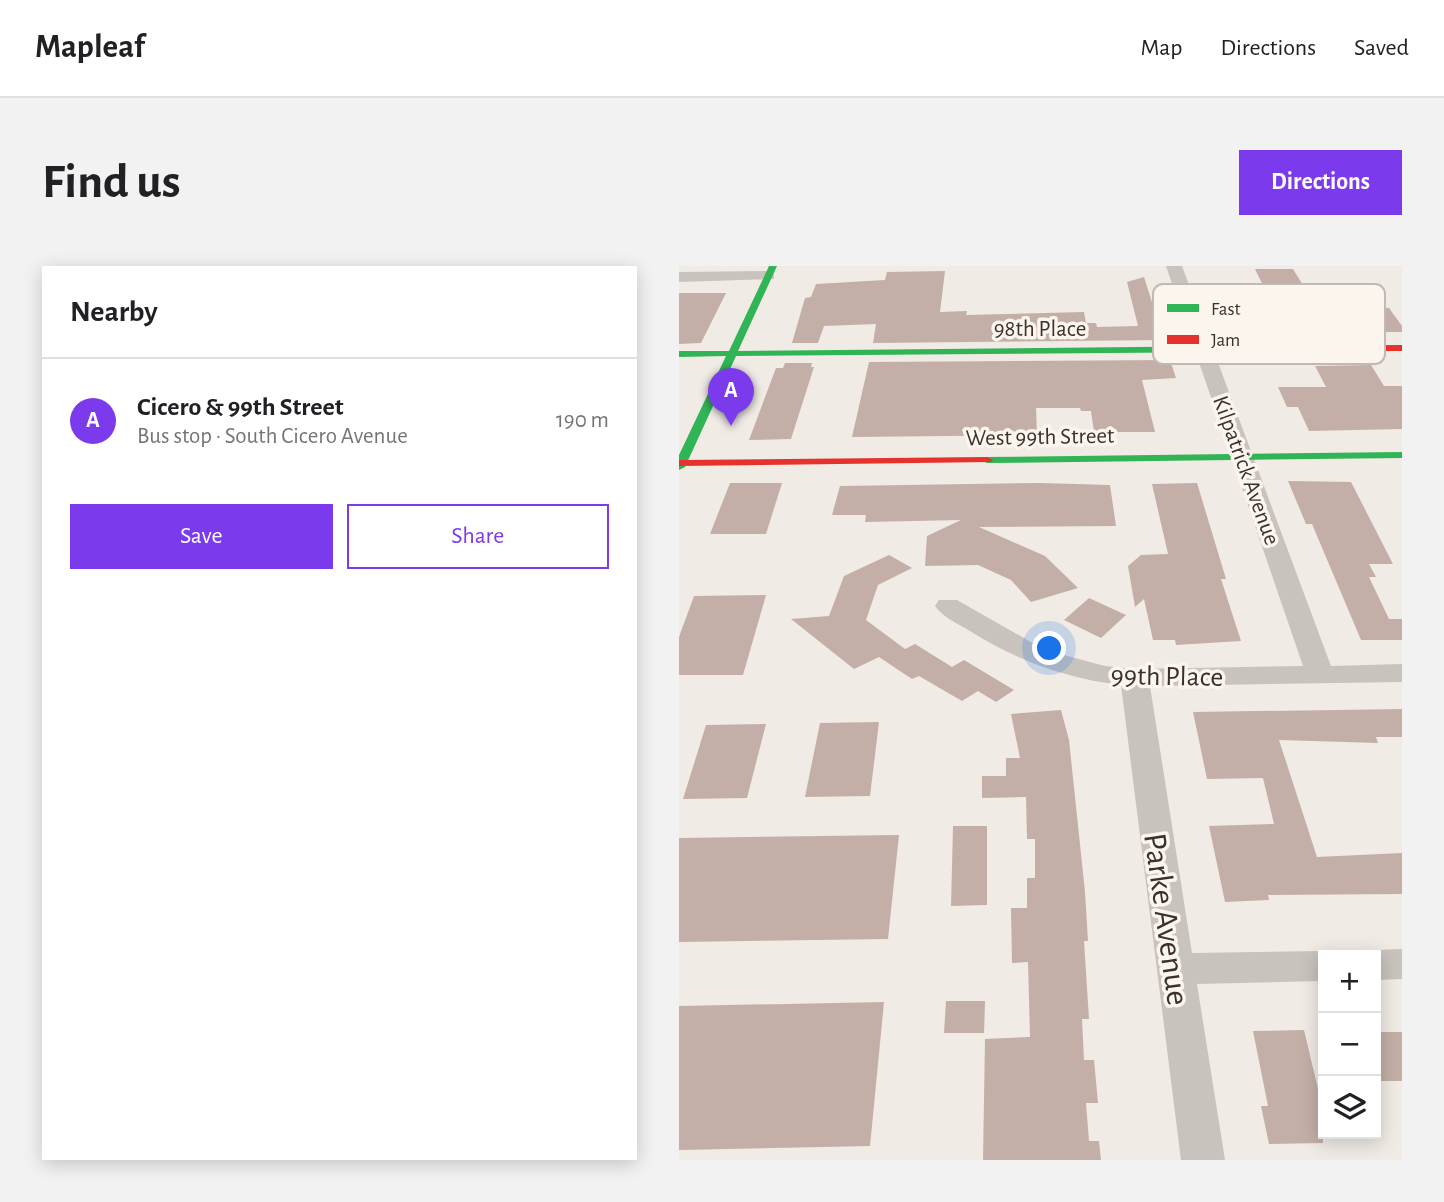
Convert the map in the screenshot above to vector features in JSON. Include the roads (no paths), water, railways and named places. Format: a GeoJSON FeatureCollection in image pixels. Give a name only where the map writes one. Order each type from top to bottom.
{"type":"FeatureCollection","features":[{"type":"Feature","properties":{"kind":"street","name":"Kilpatrick Avenue"},"geometry":{"type":"LineString","coordinates":[[1174,266],[1180,284]]}},
{"type":"Feature","properties":{"kind":"street"},"geometry":{"type":"LineString","coordinates":[[679,277],[770,271],[680,465]]}},
{"type":"Feature","properties":{"kind":"street","name":"98th Place"},"geometry":{"type":"LineString","coordinates":[[679,354],[1153,350]]}},
{"type":"Feature","properties":{"kind":"street","name":"Kilpatrick Avenue"},"geometry":{"type":"LineString","coordinates":[[1209,364],[1320,674]]}},
{"type":"Feature","properties":{"kind":"street","name":"West 99th Street"},"geometry":{"type":"LineString","coordinates":[[680,465],[1402,455]]}},
{"type":"Feature","properties":{"kind":"street","name":"99th Place"},"geometry":{"type":"LineString","coordinates":[[948,606],[1023,652],[1061,666],[1134,678],[1402,673]]}},
{"type":"Feature","properties":{"kind":"street","name":"Parke Avenue"},"geometry":{"type":"LineString","coordinates":[[1134,678],[1203,1160]]}},
{"type":"Feature","properties":{"kind":"street"},"geometry":{"type":"LineString","coordinates":[[1381,965],[1402,964]]}},
{"type":"Feature","properties":{"kind":"street"},"geometry":{"type":"LineString","coordinates":[[1175,970],[1318,966]]}},
{"type":"Feature","properties":{"kind":"place","name":"Cicero & 99th Street"},"geometry":{"type":"Point","coordinates":[731,426]}}]}
